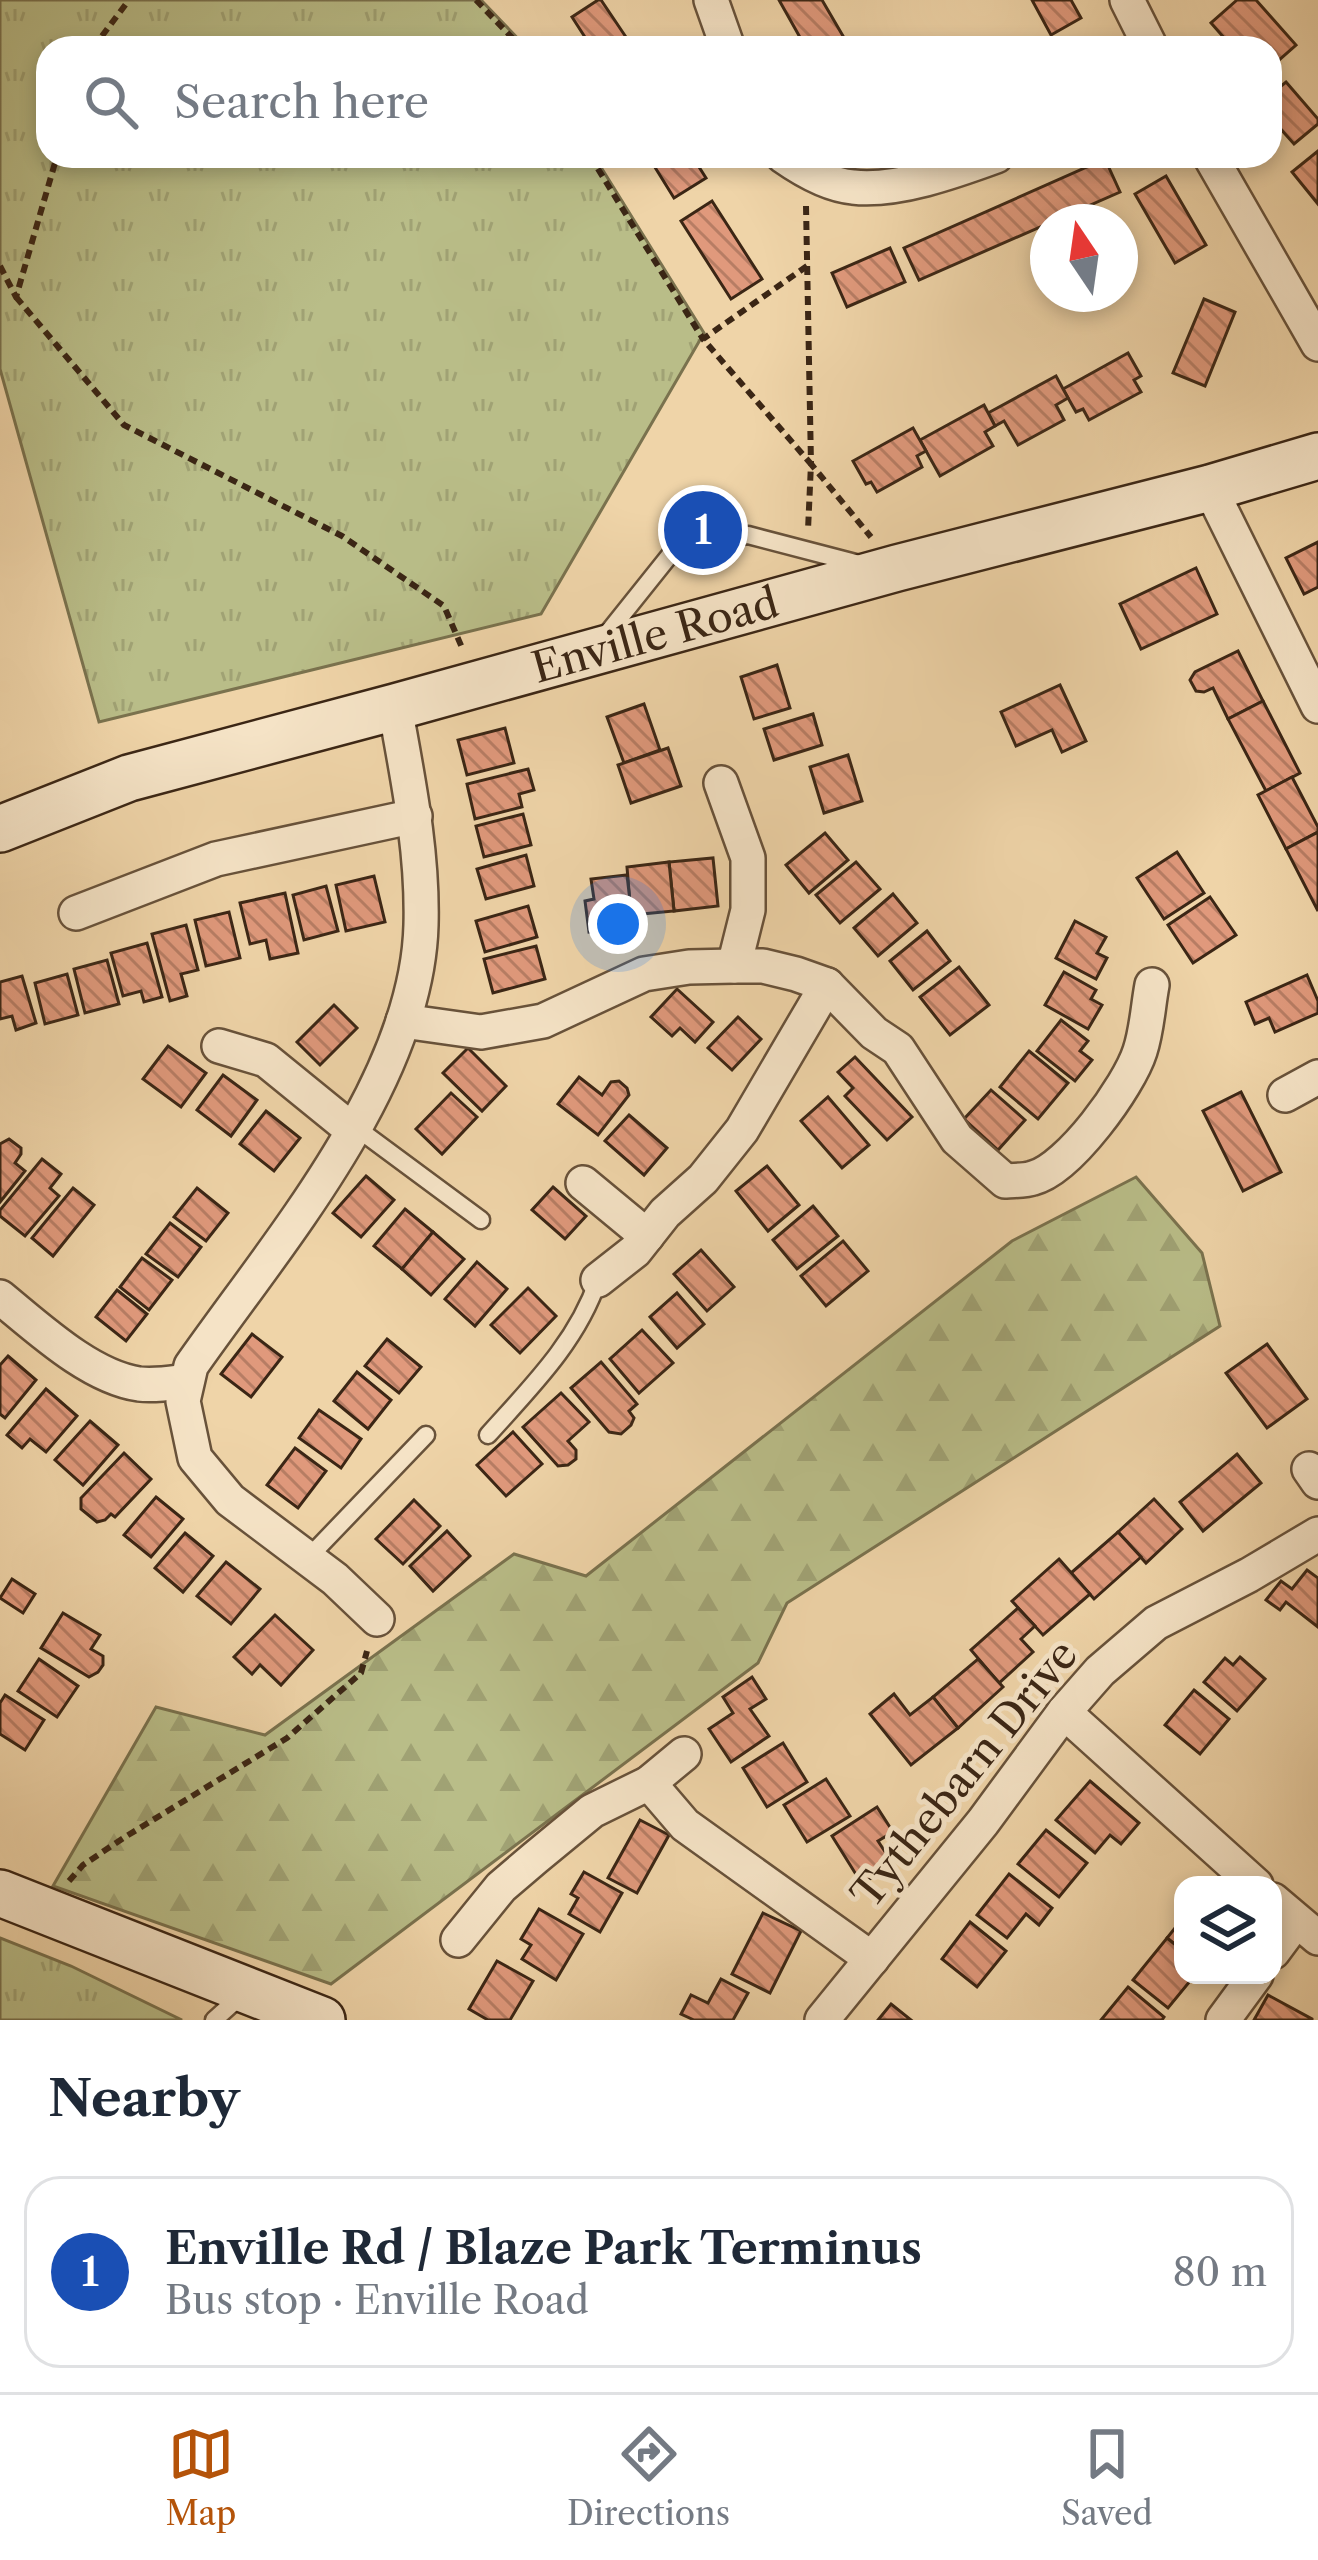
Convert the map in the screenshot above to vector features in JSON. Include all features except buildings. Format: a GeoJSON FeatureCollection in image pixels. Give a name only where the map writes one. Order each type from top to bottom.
{"type":"FeatureCollection","features":[{"type":"Feature","properties":{"kind":"street"},"geometry":{"type":"LineString","coordinates":[[711,0],[724,36]]}},
{"type":"Feature","properties":{"kind":"street"},"geometry":{"type":"LineString","coordinates":[[1126,0],[1145,36]]}},
{"type":"Feature","properties":{"kind":"street"},"geometry":{"type":"LineString","coordinates":[[804,168],[852,188],[901,184],[955,168]]}},
{"type":"Feature","properties":{"kind":"street"},"geometry":{"type":"LineString","coordinates":[[1217,168],[1318,344]]}},
{"type":"Feature","properties":{"kind":"street","name":"Enville Road"},"geometry":{"type":"LineString","coordinates":[[0,829],[129,778],[1318,456]]}},
{"type":"Feature","properties":{"kind":"street"},"geometry":{"type":"LineString","coordinates":[[1210,488],[1318,706]]}},
{"type":"Feature","properties":{"kind":"street"},"geometry":{"type":"LineString","coordinates":[[377,1618],[335,1579],[230,1500],[195,1458],[183,1401],[190,1366],[316,1193],[353,1128],[392,1052],[413,994],[422,928],[419,839],[395,707]]}},
{"type":"Feature","properties":{"kind":"street"},"geometry":{"type":"LineString","coordinates":[[721,783],[748,858],[748,910],[734,966]]}},
{"type":"Feature","properties":{"kind":"street"},"geometry":{"type":"LineString","coordinates":[[76,913],[216,859],[415,816]]}},
{"type":"Feature","properties":{"kind":"street"},"geometry":{"type":"LineString","coordinates":[[404,1022],[482,1032],[543,1021],[644,974],[689,967],[764,966],[826,985],[874,1033],[898,1049],[957,1139],[1005,1181],[1035,1178],[1062,1162],[1087,1136],[1140,1052],[1152,985]]}},
{"type":"Feature","properties":{"kind":"street"},"geometry":{"type":"LineString","coordinates":[[598,1280],[635,1251],[742,1130],[826,985]]}},
{"type":"Feature","properties":{"kind":"street"},"geometry":{"type":"LineString","coordinates":[[219,1046],[266,1060],[353,1128]]}},
{"type":"Feature","properties":{"kind":"street"},"geometry":{"type":"LineString","coordinates":[[1285,1095],[1318,1077]]}},
{"type":"Feature","properties":{"kind":"street"},"geometry":{"type":"LineString","coordinates":[[583,1183],[647,1236]]}},
{"type":"Feature","properties":{"kind":"street"},"geometry":{"type":"LineString","coordinates":[[0,1298],[90,1366],[134,1383],[188,1381]]}},
{"type":"Feature","properties":{"kind":"street","name":"Tythebarn Drive"},"geometry":{"type":"LineString","coordinates":[[822,2020],[1100,1671],[1156,1623],[1318,1534]]}},
{"type":"Feature","properties":{"kind":"street"},"geometry":{"type":"LineString","coordinates":[[1064,1712],[1246,1876]]}},
{"type":"Feature","properties":{"kind":"street"},"geometry":{"type":"LineString","coordinates":[[458,1940],[501,1887],[592,1811],[649,1783],[684,1754]]}},
{"type":"Feature","properties":{"kind":"street"},"geometry":{"type":"LineString","coordinates":[[649,1783],[685,1825],[872,1959]]}},
{"type":"Feature","properties":{"kind":"street"},"geometry":{"type":"LineString","coordinates":[[0,1893],[322,2020]]}},
{"type":"Feature","properties":{"kind":"street"},"geometry":{"type":"LineString","coordinates":[[1223,2020],[1249,1984]]}},
{"type":"Feature","properties":{"kind":"lane"},"geometry":{"type":"LineString","coordinates":[[594,650],[678,545],[748,536],[864,565],[897,568]]}},
{"type":"Feature","properties":{"kind":"lane"},"geometry":{"type":"LineString","coordinates":[[353,1128],[481,1220]]}},
{"type":"Feature","properties":{"kind":"lane"},"geometry":{"type":"LineString","coordinates":[[488,1436],[558,1356],[588,1309],[598,1280]]}},
{"type":"Feature","properties":{"kind":"lane"},"geometry":{"type":"LineString","coordinates":[[308,1558],[426,1435]]}},
{"type":"Feature","properties":{"kind":"lane"},"geometry":{"type":"LineString","coordinates":[[214,2020],[249,1989]]}},
{"type":"Feature","properties":{"kind":"path"},"geometry":{"type":"LineString","coordinates":[[102,36],[129,0]]}},
{"type":"Feature","properties":{"kind":"path"},"geometry":{"type":"LineString","coordinates":[[476,0],[510,36]]}},
{"type":"Feature","properties":{"kind":"path"},"geometry":{"type":"LineString","coordinates":[[16,297],[54,168]]}},
{"type":"Feature","properties":{"kind":"path"},"geometry":{"type":"LineString","coordinates":[[597,168],[703,339],[897,568]]}},
{"type":"Feature","properties":{"kind":"path"},"geometry":{"type":"LineString","coordinates":[[795,168],[807,266],[808,552]]}},
{"type":"Feature","properties":{"kind":"path"},"geometry":{"type":"LineString","coordinates":[[0,266],[16,297],[124,425],[342,536],[444,606],[477,684]]}},
{"type":"Feature","properties":{"kind":"path"},"geometry":{"type":"LineString","coordinates":[[703,339],[807,266]]}},
{"type":"Feature","properties":{"kind":"path"},"geometry":{"type":"LineString","coordinates":[[44,1910],[82,1865],[287,1738],[361,1672],[377,1618]]}},
{"type":"Feature","properties":{"kind":"green space"},"geometry":{"type":"Polygon","coordinates":[[[0,0],[481,0],[516,36],[36,36],[36,168],[601,168],[704,333],[541,614],[99,722],[0,369],[0,0]]]}},
{"type":"Feature","properties":{"kind":"green space"},"geometry":{"type":"Polygon","coordinates":[[[1136,1177],[1202,1253],[1220,1326],[787,1603],[758,1663],[331,1984],[53,1886],[156,1707],[265,1735],[514,1554],[586,1576],[1012,1241],[1136,1177]]]}},
{"type":"Feature","properties":{"kind":"green space"},"geometry":{"type":"Polygon","coordinates":[[[0,1938],[71,1966],[182,2020],[0,2020],[0,1938]]]}},
{"type":"Feature","properties":{"kind":"place","name":"Enville Rd / Blaze Park Terminus"},"geometry":{"type":"Point","coordinates":[703,530]}}]}
